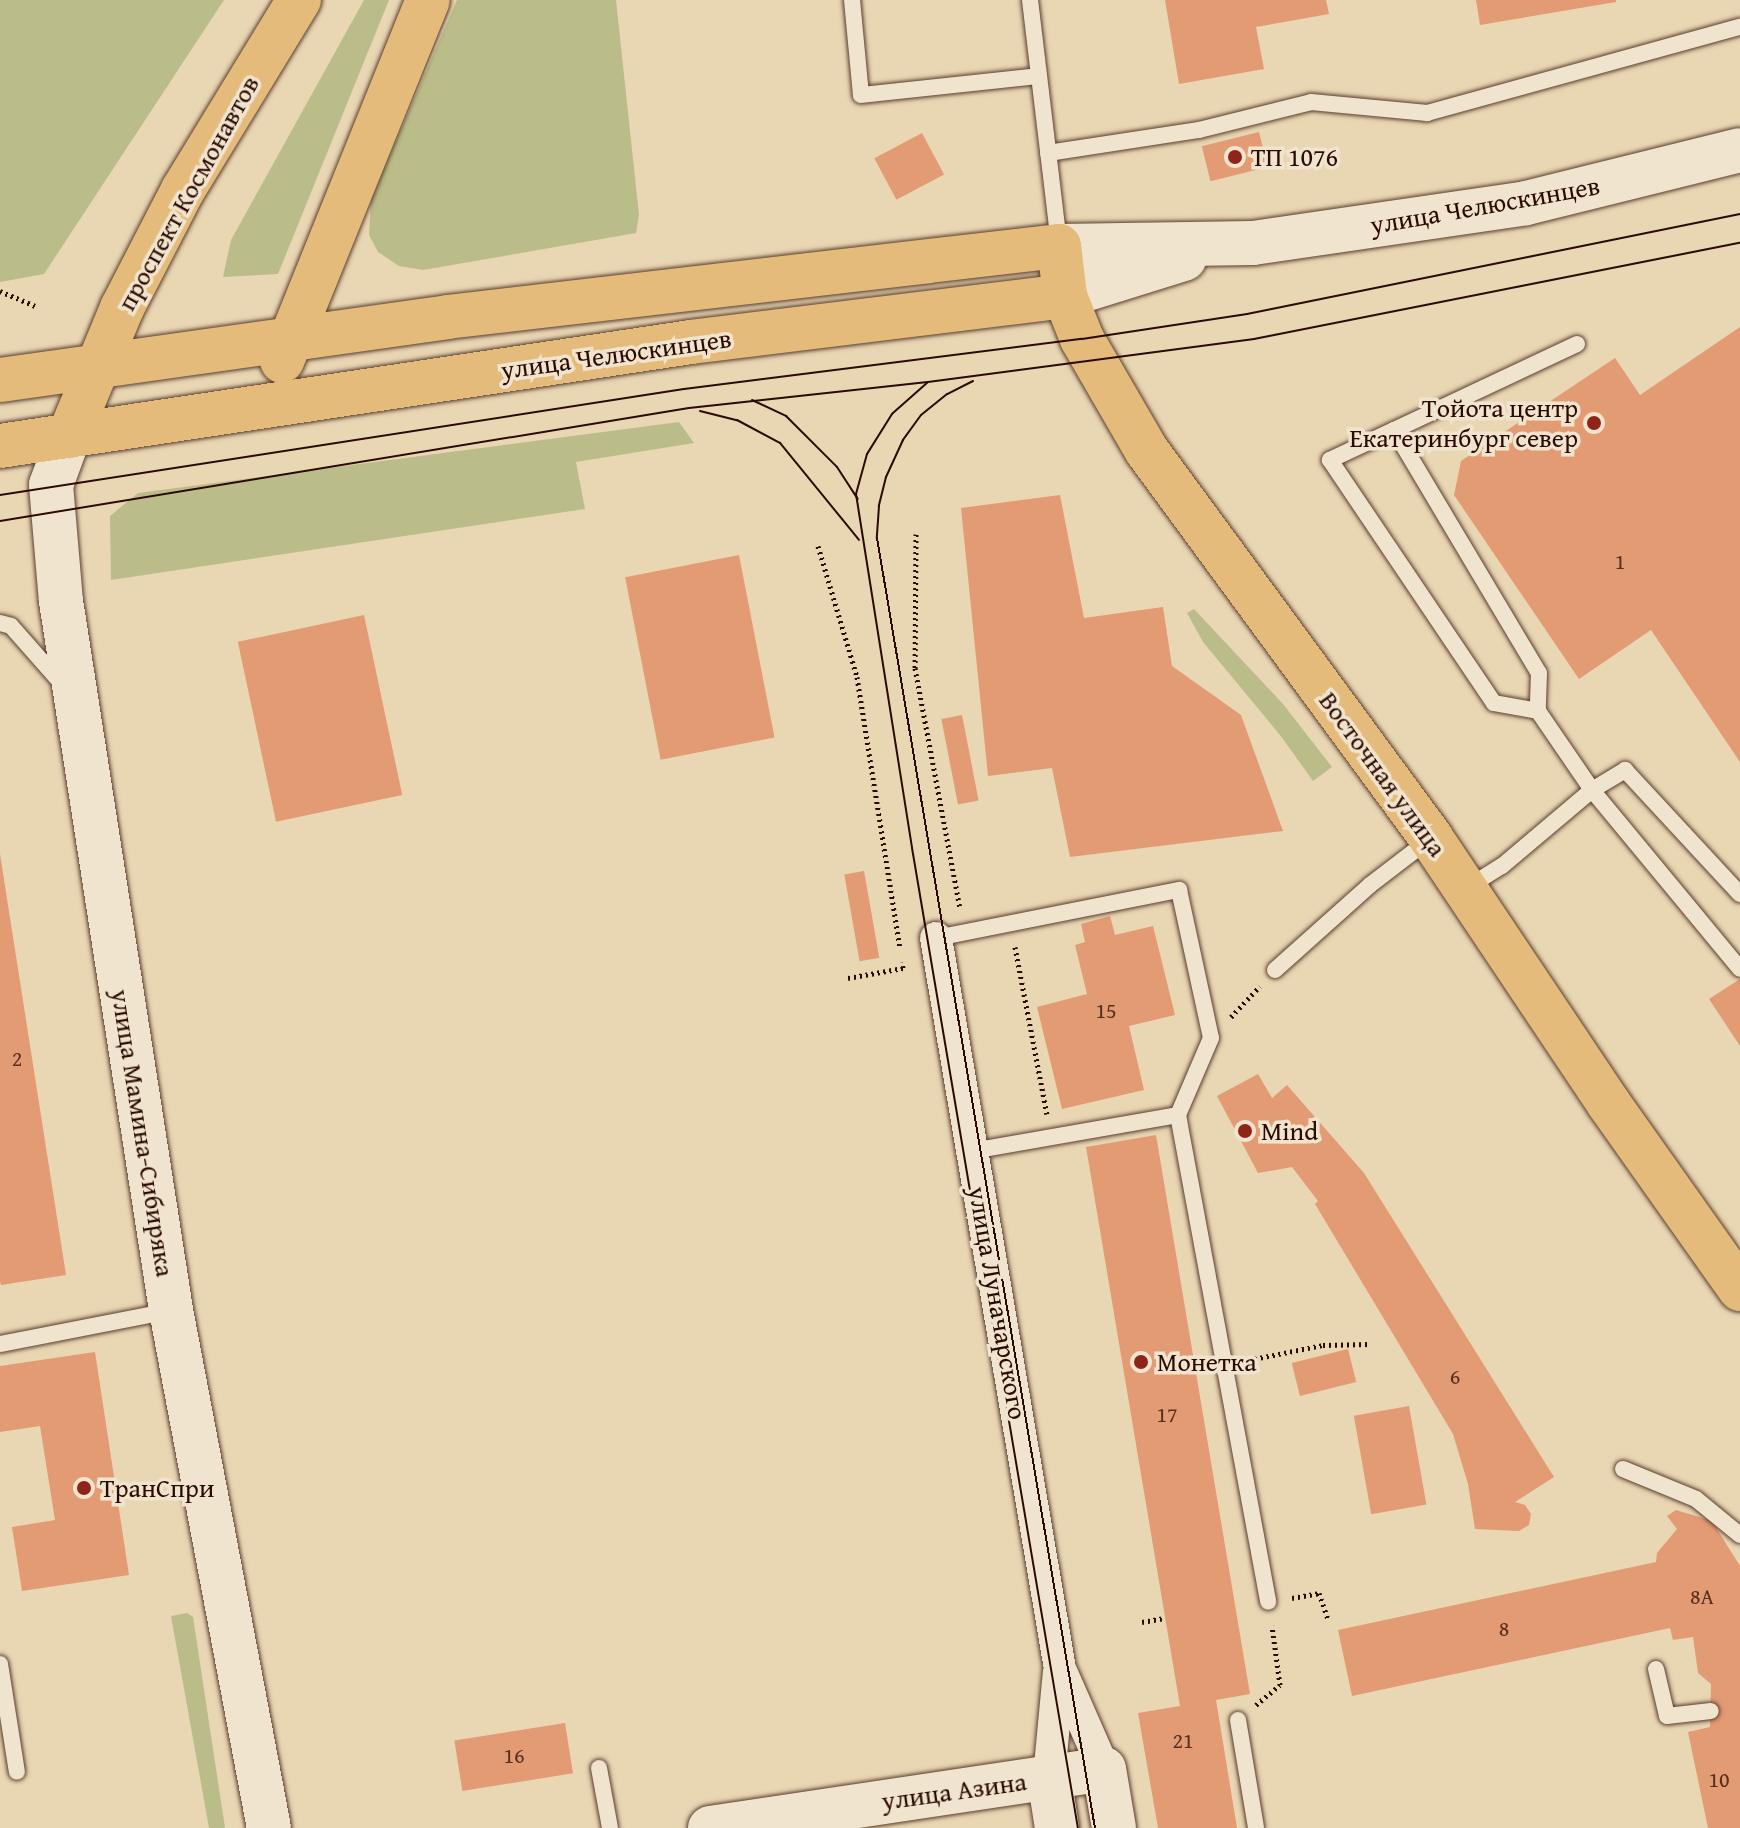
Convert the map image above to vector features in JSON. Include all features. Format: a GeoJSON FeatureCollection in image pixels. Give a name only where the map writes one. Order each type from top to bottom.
{"type":"FeatureCollection","features":[{"type":"Feature","properties":{"kind":"main road","name":"проспект Космонавтов"},"geometry":{"type":"LineString","coordinates":[[69,436],[97,364],[183,190],[299,0]]}},
{"type":"Feature","properties":{"kind":"main road"},"geometry":{"type":"LineString","coordinates":[[263,407],[428,0]]}},
{"type":"Feature","properties":{"kind":"main road","name":"улица Челюскинцев"},"geometry":{"type":"LineString","coordinates":[[0,380],[97,364],[698,286],[1059,246],[1228,246],[1526,203],[1740,150]]}},
{"type":"Feature","properties":{"kind":"main road","name":"Восточная улица"},"geometry":{"type":"LineString","coordinates":[[1059,246],[1065,296],[1092,360],[1147,451],[1431,838],[1609,1104],[1740,1289]]}},
{"type":"Feature","properties":{"kind":"main road","name":"улица Челюскинцев"},"geometry":{"type":"LineString","coordinates":[[0,446],[691,342],[1065,296],[1228,246]]}},
{"type":"Feature","properties":{"kind":"main road","name":"улица Мамина-Сибиряка"},"geometry":{"type":"LineString","coordinates":[[69,436],[51,485],[61,601],[171,1310],[269,1828]]}},
{"type":"Feature","properties":{"kind":"main road","name":"улица Азина"},"geometry":{"type":"LineString","coordinates":[[710,1828],[874,1809],[1104,1769]]}},
{"type":"Feature","properties":{"kind":"main road","name":"улица Луначарского"},"geometry":{"type":"LineString","coordinates":[[1104,1769],[1114,1828]]}},
{"type":"Feature","properties":{"kind":"main road","name":"улица Луначарского"},"geometry":{"type":"LineString","coordinates":[[1049,1777],[1057,1828]]}},
{"type":"Feature","properties":{"kind":"street","name":"улица Луначарского"},"geometry":{"type":"LineString","coordinates":[[936,938],[1060,1669],[1104,1769]]}},
{"type":"Feature","properties":{"kind":"street","name":"улица Луначарского"},"geometry":{"type":"LineString","coordinates":[[1049,1777],[1060,1669]]}},
{"type":"Feature","properties":{"kind":"lane"},"geometry":{"type":"LineString","coordinates":[[852,0],[861,95],[1039,76]]}},
{"type":"Feature","properties":{"kind":"lane"},"geometry":{"type":"LineString","coordinates":[[1030,0],[1059,246]]}},
{"type":"Feature","properties":{"kind":"lane"},"geometry":{"type":"LineString","coordinates":[[1048,153],[1199,130],[1311,102],[1427,113],[1740,27]]}},
{"type":"Feature","properties":{"kind":"lane"},"geometry":{"type":"LineString","coordinates":[[1538,711],[1494,703],[1330,460],[1577,344]]}},
{"type":"Feature","properties":{"kind":"lane"},"geometry":{"type":"LineString","coordinates":[[1394,430],[1539,673],[1538,711],[1592,790],[1740,969]]}},
{"type":"Feature","properties":{"kind":"lane"},"geometry":{"type":"LineString","coordinates":[[0,623],[11,626],[76,700]]}},
{"type":"Feature","properties":{"kind":"lane"},"geometry":{"type":"LineString","coordinates":[[1466,888],[1502,866],[1592,790],[1625,770],[1740,894]]}},
{"type":"Feature","properties":{"kind":"lane"},"geometry":{"type":"LineString","coordinates":[[1275,970],[1370,885],[1431,838]]}},
{"type":"Feature","properties":{"kind":"lane"},"geometry":{"type":"LineString","coordinates":[[936,938],[1179,890],[1211,1038],[1178,1115],[1268,1602]]}},
{"type":"Feature","properties":{"kind":"lane"},"geometry":{"type":"LineString","coordinates":[[972,1151],[1178,1115]]}},
{"type":"Feature","properties":{"kind":"lane"},"geometry":{"type":"LineString","coordinates":[[0,1344],[171,1310]]}},
{"type":"Feature","properties":{"kind":"lane"},"geometry":{"type":"LineString","coordinates":[[1623,1469],[1696,1499],[1740,1535]]}},
{"type":"Feature","properties":{"kind":"lane"},"geometry":{"type":"LineString","coordinates":[[0,1664],[17,1772]]}},
{"type":"Feature","properties":{"kind":"lane"},"geometry":{"type":"LineString","coordinates":[[1656,1669],[1667,1716],[1711,1711]]}},
{"type":"Feature","properties":{"kind":"lane"},"geometry":{"type":"LineString","coordinates":[[1238,1720],[1256,1828]]}},
{"type":"Feature","properties":{"kind":"lane"},"geometry":{"type":"LineString","coordinates":[[599,1768],[610,1828]]}},
{"type":"Feature","properties":{"kind":"path"},"geometry":{"type":"LineString","coordinates":[[0,291],[35,306]]}},
{"type":"Feature","properties":{"kind":"path"},"geometry":{"type":"LineString","coordinates":[[916,534],[915,668],[961,912]]}},
{"type":"Feature","properties":{"kind":"path"},"geometry":{"type":"LineString","coordinates":[[818,546],[857,677],[903,968],[848,978]]}},
{"type":"Feature","properties":{"kind":"path"},"geometry":{"type":"LineString","coordinates":[[1010,923],[1049,1125]]}},
{"type":"Feature","properties":{"kind":"path"},"geometry":{"type":"LineString","coordinates":[[1211,1038],[1275,970]]}},
{"type":"Feature","properties":{"kind":"path"},"geometry":{"type":"LineString","coordinates":[[1271,1355],[1323,1345],[1370,1344]]}},
{"type":"Feature","properties":{"kind":"path"},"geometry":{"type":"LineString","coordinates":[[1319,1593],[1328,1619]]}},
{"type":"Feature","properties":{"kind":"path"},"geometry":{"type":"LineString","coordinates":[[1238,1720],[1280,1685],[1268,1602]]}},
{"type":"Feature","properties":{"kind":"path"},"geometry":{"type":"LineString","coordinates":[[1142,1622],[1165,1618]]}},
{"type":"Feature","properties":{"kind":"green space"},"geometry":{"type":"Polygon","coordinates":[[[0,0],[224,0],[44,274],[0,282],[0,0]]]}},
{"type":"Feature","properties":{"kind":"green space"},"geometry":{"type":"Polygon","coordinates":[[[364,0],[389,0],[278,274],[223,277],[231,240],[364,0]]]}},
{"type":"Feature","properties":{"kind":"green space"},"geometry":{"type":"Polygon","coordinates":[[[457,0],[616,0],[639,215],[636,233],[423,270],[399,266],[378,252],[369,235],[371,199],[457,0]]]}},
{"type":"Feature","properties":{"kind":"green space"},"geometry":{"type":"Polygon","coordinates":[[[679,422],[694,443],[576,462],[585,509],[111,580],[110,516],[138,493],[679,422]]]}},
{"type":"Feature","properties":{"kind":"green space"},"geometry":{"type":"Polygon","coordinates":[[[1194,609],[1283,704],[1332,767],[1313,781],[1280,735],[1203,642],[1187,613],[1194,609]]]}},
{"type":"Feature","properties":{"kind":"green space"},"geometry":{"type":"Polygon","coordinates":[[[187,1613],[193,1617],[225,1828],[209,1828],[171,1616],[187,1613]]]}},
{"type":"Feature","properties":{"kind":"building"},"geometry":{"type":"Polygon","coordinates":[[[1165,0],[1326,0],[1329,14],[1256,27],[1264,69],[1179,84],[1165,0]]]}},
{"type":"Feature","properties":{"kind":"building"},"geometry":{"type":"Polygon","coordinates":[[[1476,0],[1616,0],[1616,2],[1480,25],[1476,0]]]}},
{"type":"Feature","properties":{"kind":"building","name":"ТП 1076"},"geometry":{"type":"Polygon","coordinates":[[[1259,132],[1268,167],[1210,181],[1202,146],[1259,132]]]}},
{"type":"Feature","properties":{"kind":"building"},"geometry":{"type":"Polygon","coordinates":[[[922,133],[944,174],[896,200],[874,158],[922,133]]]}},
{"type":"Feature","properties":{"kind":"building"},"geometry":{"type":"Polygon","coordinates":[[[1740,327],[1740,762],[1651,630],[1579,679],[1454,495],[1461,461],[1615,358],[1640,395],[1740,327]]]}},
{"type":"Feature","properties":{"kind":"building"},"geometry":{"type":"Polygon","coordinates":[[[1060,495],[1084,618],[1163,607],[1172,666],[1241,715],[1283,831],[1070,857],[1052,768],[988,776],[961,508],[1060,495]]]}},
{"type":"Feature","properties":{"kind":"building"},"geometry":{"type":"Polygon","coordinates":[[[739,555],[774,738],[661,760],[625,577],[739,555]]]}},
{"type":"Feature","properties":{"kind":"building"},"geometry":{"type":"Polygon","coordinates":[[[364,615],[402,795],[276,822],[238,642],[364,615]]]}},
{"type":"Feature","properties":{"kind":"building"},"geometry":{"type":"Polygon","coordinates":[[[962,715],[979,800],[958,804],[941,719],[962,715]]]}},
{"type":"Feature","properties":{"kind":"building"},"geometry":{"type":"Polygon","coordinates":[[[0,854],[66,1275],[1,1285],[0,1281],[0,854]]]}},
{"type":"Feature","properties":{"kind":"building"},"geometry":{"type":"Polygon","coordinates":[[[864,871],[879,958],[860,961],[844,874],[864,871]]]}},
{"type":"Feature","properties":{"kind":"building"},"geometry":{"type":"Polygon","coordinates":[[[1110,916],[1115,935],[1153,926],[1175,1015],[1129,1026],[1144,1090],[1062,1109],[1037,1007],[1087,994],[1075,945],[1085,942],[1081,924],[1110,916]]]}},
{"type":"Feature","properties":{"kind":"building"},"geometry":{"type":"Polygon","coordinates":[[[1740,979],[1740,1046],[1709,999],[1740,979]]]}},
{"type":"Feature","properties":{"kind":"building"},"geometry":{"type":"Polygon","coordinates":[[[1258,1074],[1272,1098],[1287,1085],[1364,1173],[1554,1477],[1515,1502],[1525,1505],[1531,1514],[1529,1525],[1519,1531],[1475,1529],[1468,1484],[1453,1434],[1315,1204],[1318,1201],[1292,1167],[1258,1173],[1217,1096],[1258,1074]]]}},
{"type":"Feature","properties":{"kind":"building"},"geometry":{"type":"Polygon","coordinates":[[[1156,1135],[1250,1694],[1216,1700],[1237,1828],[1158,1828],[1138,1713],[1180,1706],[1086,1147],[1156,1135]]]}},
{"type":"Feature","properties":{"kind":"building"},"geometry":{"type":"Polygon","coordinates":[[[1348,1349],[1356,1382],[1300,1396],[1292,1363],[1348,1349]]]}},
{"type":"Feature","properties":{"kind":"building"},"geometry":{"type":"Polygon","coordinates":[[[95,1352],[129,1575],[22,1591],[12,1527],[55,1520],[40,1426],[0,1432],[0,1366],[95,1352]]]}},
{"type":"Feature","properties":{"kind":"building"},"geometry":{"type":"Polygon","coordinates":[[[1409,1406],[1426,1504],[1371,1514],[1354,1416],[1409,1406]]]}},
{"type":"Feature","properties":{"kind":"building"},"geometry":{"type":"Polygon","coordinates":[[[1676,1510],[1712,1521],[1740,1566],[1740,1828],[1708,1828],[1688,1732],[1710,1727],[1711,1684],[1698,1673],[1693,1637],[1673,1640],[1670,1628],[1352,1696],[1338,1630],[1656,1562],[1657,1553],[1677,1529],[1667,1516],[1676,1510]]]}},
{"type":"Feature","properties":{"kind":"building"},"geometry":{"type":"Polygon","coordinates":[[[565,1723],[573,1773],[462,1791],[454,1741],[565,1723]]]}},
{"type":"Feature","properties":{"kind":"tram line"},"geometry":{"type":"LineString","coordinates":[[0,495],[684,389],[1082,339],[1247,314],[1740,214]]}},
{"type":"Feature","properties":{"kind":"tram line"},"geometry":{"type":"LineString","coordinates":[[0,521],[689,408],[928,382],[1254,339],[1740,243]]}},
{"type":"Feature","properties":{"kind":"tram line"},"geometry":{"type":"LineString","coordinates":[[973,381],[947,394],[921,415],[903,440],[886,477],[879,506],[877,538],[1095,1828]]}},
{"type":"Feature","properties":{"kind":"tram line"},"geometry":{"type":"LineString","coordinates":[[928,382],[892,414],[867,454],[856,494],[912,848],[1078,1828]]}},
{"type":"Feature","properties":{"kind":"tram line"},"geometry":{"type":"LineString","coordinates":[[752,400],[786,416],[837,467],[858,499]]}},
{"type":"Feature","properties":{"kind":"tram line"},"geometry":{"type":"LineString","coordinates":[[700,411],[737,420],[780,443],[859,540]]}},
{"type":"Feature","properties":{"kind":"place","name":"ТП 1076"},"geometry":{"type":"Point","coordinates":[1235,157]}},
{"type":"Feature","properties":{"kind":"place","name":"Тойота центр Екатеринбург север"},"geometry":{"type":"Point","coordinates":[1594,423]}},
{"type":"Feature","properties":{"kind":"place","name":"Mind"},"geometry":{"type":"Point","coordinates":[1245,1131]}},
{"type":"Feature","properties":{"kind":"place","name":"Монетка"},"geometry":{"type":"Point","coordinates":[1141,1362]}},
{"type":"Feature","properties":{"kind":"place","name":"ТранСпри"},"geometry":{"type":"Point","coordinates":[84,1488]}}]}
